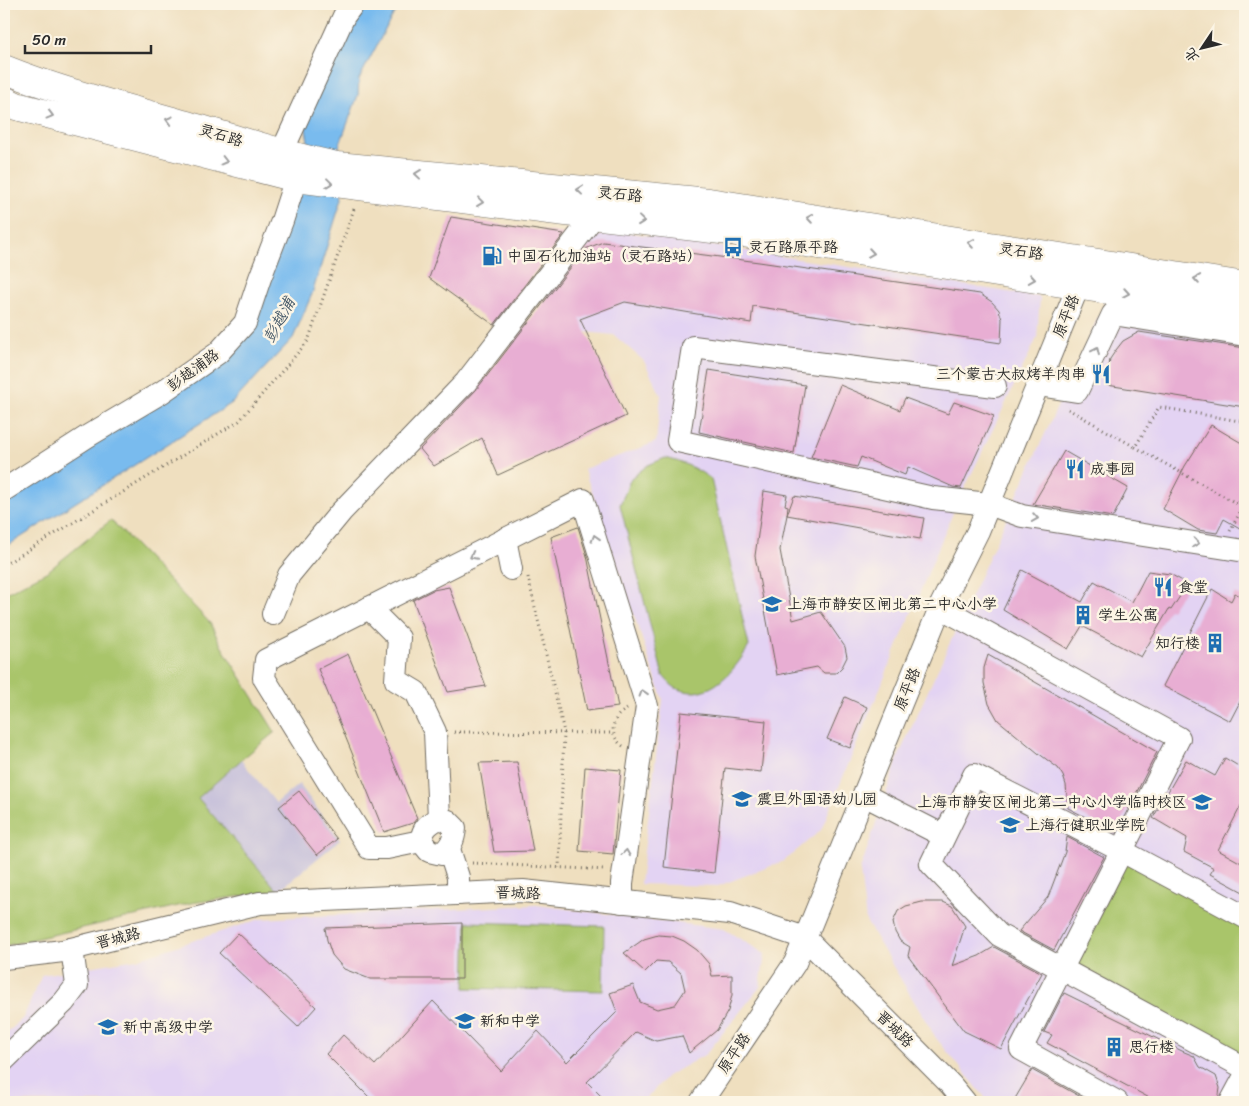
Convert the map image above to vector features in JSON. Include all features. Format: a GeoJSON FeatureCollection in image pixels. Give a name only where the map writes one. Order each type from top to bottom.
{"type":"FeatureCollection","features":[{"type":"Feature","properties":{"kind":"main road","name":"灵石路"},"geometry":{"type":"LineString","coordinates":[[4,69],[44,85],[200,128],[291,167]]}},
{"type":"Feature","properties":{"kind":"main road","name":"灵石路"},"geometry":{"type":"LineString","coordinates":[[4,100],[16,106],[291,167],[337,166],[359,178],[594,216],[1083,274],[1245,286]]}},
{"type":"Feature","properties":{"kind":"main road","name":"灵石路"},"geometry":{"type":"LineString","coordinates":[[359,178],[709,202],[1083,274],[1245,313]]}},
{"type":"Feature","properties":{"kind":"street","name":"彭越浦路"},"geometry":{"type":"LineString","coordinates":[[4,490],[88,436],[162,392],[218,353],[245,323],[282,221],[291,167],[344,16],[353,4]]}},
{"type":"Feature","properties":{"kind":"street"},"geometry":{"type":"LineString","coordinates":[[273,614],[289,575],[294,568],[340,512],[466,382],[594,216]]}},
{"type":"Feature","properties":{"kind":"street","name":"原平路"},"geometry":{"type":"LineString","coordinates":[[701,1102],[795,963],[940,607],[978,531],[1083,274]]}},
{"type":"Feature","properties":{"kind":"street"},"geometry":{"type":"LineString","coordinates":[[1038,385],[1077,391],[1113,314],[1245,335]]}},
{"type":"Feature","properties":{"kind":"street"},"geometry":{"type":"LineString","coordinates":[[996,386],[693,347],[678,440],[932,498],[989,504],[1022,516],[1245,551]]}},
{"type":"Feature","properties":{"kind":"street"},"geometry":{"type":"LineString","coordinates":[[421,841],[387,848],[369,848],[264,678],[266,660],[583,500],[647,706],[631,762],[622,902]]}},
{"type":"Feature","properties":{"kind":"street"},"geometry":{"type":"LineString","coordinates":[[505,539],[519,570]]}},
{"type":"Feature","properties":{"kind":"street"},"geometry":{"type":"LineString","coordinates":[[940,607],[1179,738],[1021,1049],[1117,1102]]}},
{"type":"Feature","properties":{"kind":"street"},"geometry":{"type":"LineString","coordinates":[[369,608],[399,638],[396,680],[416,692],[435,732],[438,818]]}},
{"type":"Feature","properties":{"kind":"street"},"geometry":{"type":"LineString","coordinates":[[1245,917],[1122,851],[974,776],[931,864],[999,935],[1245,1068]]}},
{"type":"Feature","properties":{"kind":"street"},"geometry":{"type":"LineString","coordinates":[[864,795],[944,836]]}},
{"type":"Feature","properties":{"kind":"street"},"geometry":{"type":"LineString","coordinates":[[451,855],[429,851],[421,841],[423,830],[427,824],[438,818],[448,821],[455,828],[451,855],[458,877],[458,894]]}},
{"type":"Feature","properties":{"kind":"street","name":"晋城路"},"geometry":{"type":"LineString","coordinates":[[4,958],[72,949],[260,903],[523,891],[730,913],[805,938],[965,1102]]}},
{"type":"Feature","properties":{"kind":"street"},"geometry":{"type":"LineString","coordinates":[[4,1060],[64,1002],[77,985],[72,949]]}},
{"type":"Feature","properties":{"kind":"street"},"geometry":{"type":"LineString","coordinates":[[1231,1102],[1245,1076]]}},
{"type":"Feature","properties":{"kind":"path"},"geometry":{"type":"LineString","coordinates":[[4,565],[238,421],[308,341],[359,178]]}},
{"type":"Feature","properties":{"kind":"path"},"geometry":{"type":"LineString","coordinates":[[1077,391],[1068,410],[1243,508]]}},
{"type":"Feature","properties":{"kind":"path"},"geometry":{"type":"LineString","coordinates":[[1135,447],[1159,407],[1245,422]]}},
{"type":"Feature","properties":{"kind":"path"},"geometry":{"type":"LineString","coordinates":[[1220,547],[1245,503]]}},
{"type":"Feature","properties":{"kind":"path"},"geometry":{"type":"LineString","coordinates":[[519,570],[564,732],[560,868]]}},
{"type":"Feature","properties":{"kind":"path"},"geometry":{"type":"LineString","coordinates":[[435,732],[613,733]]}},
{"type":"Feature","properties":{"kind":"path"},"geometry":{"type":"LineString","coordinates":[[451,855],[560,868],[624,871]]}},
{"type":"Feature","properties":{"kind":"shaded area"},"geometry":{"type":"Polygon","coordinates":[[[625,232],[1040,297],[1037,338],[955,508],[821,830],[784,861],[718,886],[640,884],[663,700],[584,469],[656,442],[661,395],[644,361],[614,335],[586,332],[542,291],[589,237],[625,232]]]}},
{"type":"Feature","properties":{"kind":"shaded area","name":"上海行健职业学院"},"geometry":{"type":"Polygon","coordinates":[[[1105,302],[1245,325],[1245,1102],[989,1102],[936,1038],[866,921],[860,870],[899,755],[1105,302]]]}},
{"type":"Feature","properties":{"kind":"shaded area"},"geometry":{"type":"Polygon","coordinates":[[[241,760],[276,803],[299,784],[340,840],[278,891],[198,798],[241,760]]]}},
{"type":"Feature","properties":{"kind":"shaded area","name":"新和中学"},"geometry":{"type":"Polygon","coordinates":[[[536,905],[724,929],[765,954],[760,987],[706,1054],[667,1076],[643,1102],[4,1102],[4,1036],[23,1018],[42,975],[137,959],[260,919],[536,905]]]}},
{"type":"Feature","properties":{"kind":"green space"},"geometry":{"type":"Polygon","coordinates":[[[665,458],[689,466],[711,479],[749,646],[729,674],[711,687],[701,691],[690,692],[678,689],[663,676],[620,505],[631,478],[648,465],[665,458]]]}},
{"type":"Feature","properties":{"kind":"green space"},"geometry":{"type":"Polygon","coordinates":[[[111,520],[210,623],[222,647],[275,732],[198,798],[278,891],[191,903],[4,946],[4,594],[48,571],[111,520]]]}},
{"type":"Feature","properties":{"kind":"green space"},"geometry":{"type":"Polygon","coordinates":[[[1125,860],[1245,925],[1245,1058],[1075,965],[1125,860]]]}},
{"type":"Feature","properties":{"kind":"green space"},"geometry":{"type":"Polygon","coordinates":[[[467,922],[604,926],[603,991],[465,988],[467,922]]]}},
{"type":"Feature","properties":{"kind":"water","name":"彭越浦"},"geometry":{"type":"Polygon","coordinates":[[[360,4],[407,4],[393,15],[359,79],[358,95],[337,152],[342,198],[312,294],[293,338],[232,403],[4,548],[4,500],[245,323],[309,146],[304,119],[360,4]]]}},
{"type":"Feature","properties":{"kind":"building","name":"中国石化加油站（灵石路站）"},"geometry":{"type":"Polygon","coordinates":[[[451,217],[564,234],[494,325],[429,278],[451,217]]]}},
{"type":"Feature","properties":{"kind":"building"},"geometry":{"type":"Polygon","coordinates":[[[603,242],[759,262],[980,294],[992,302],[999,310],[1002,319],[1001,343],[753,306],[751,323],[625,302],[580,319],[626,416],[498,475],[482,438],[434,466],[420,449],[476,390],[585,249],[603,242]]]}},
{"type":"Feature","properties":{"kind":"building"},"geometry":{"type":"Polygon","coordinates":[[[1139,332],[1245,348],[1245,407],[1107,385],[1110,359],[1123,341],[1139,332]]]}},
{"type":"Feature","properties":{"kind":"building"},"geometry":{"type":"Polygon","coordinates":[[[709,370],[805,385],[794,453],[699,432],[709,370]]]}},
{"type":"Feature","properties":{"kind":"building"},"geometry":{"type":"Polygon","coordinates":[[[840,385],[900,410],[905,398],[948,414],[954,402],[994,416],[961,488],[953,487],[908,467],[905,475],[861,457],[857,467],[811,457],[840,385]]]}},
{"type":"Feature","properties":{"kind":"building"},"geometry":{"type":"Polygon","coordinates":[[[1211,425],[1245,445],[1245,531],[1224,519],[1217,533],[1198,530],[1163,509],[1185,466],[1211,425]]]}},
{"type":"Feature","properties":{"kind":"building","name":"成事园"},"geometry":{"type":"Polygon","coordinates":[[[1064,451],[1128,488],[1113,517],[1033,504],[1064,451]]]}},
{"type":"Feature","properties":{"kind":"building"},"geometry":{"type":"Polygon","coordinates":[[[764,491],[787,495],[785,505],[788,506],[787,515],[780,550],[793,620],[821,612],[845,647],[847,657],[842,667],[836,673],[824,673],[817,667],[777,675],[755,556],[764,491]]]}},
{"type":"Feature","properties":{"kind":"building"},"geometry":{"type":"Polygon","coordinates":[[[794,496],[924,518],[920,539],[787,515],[794,496]]]}},
{"type":"Feature","properties":{"kind":"building"},"geometry":{"type":"Polygon","coordinates":[[[578,527],[587,556],[618,707],[587,711],[551,537],[578,527]]]}},
{"type":"Feature","properties":{"kind":"building","name":"学生公寓"},"geometry":{"type":"Polygon","coordinates":[[[1022,570],[1082,602],[1094,581],[1132,602],[1148,571],[1170,574],[1188,584],[1171,610],[1169,609],[1141,657],[1082,626],[1068,649],[1003,610],[1022,570]]]}},
{"type":"Feature","properties":{"kind":"building"},"geometry":{"type":"Polygon","coordinates":[[[449,587],[486,686],[448,692],[413,600],[433,590],[449,587]]]}},
{"type":"Feature","properties":{"kind":"building","name":"知行楼"},"geometry":{"type":"Polygon","coordinates":[[[1212,589],[1231,601],[1235,593],[1245,599],[1245,692],[1230,721],[1163,686],[1212,589]]]}},
{"type":"Feature","properties":{"kind":"building"},"geometry":{"type":"Polygon","coordinates":[[[348,654],[417,818],[413,823],[384,832],[318,669],[348,654]]]}},
{"type":"Feature","properties":{"kind":"building"},"geometry":{"type":"Polygon","coordinates":[[[988,655],[1157,752],[1116,833],[1068,808],[1066,785],[1058,768],[998,720],[989,704],[984,683],[984,668],[988,655]]]}},
{"type":"Feature","properties":{"kind":"building"},"geometry":{"type":"Polygon","coordinates":[[[845,697],[867,707],[850,748],[827,739],[845,697]]]}},
{"type":"Feature","properties":{"kind":"building"},"geometry":{"type":"Polygon","coordinates":[[[681,712],[766,721],[761,772],[725,768],[714,873],[664,867],[681,712]]]}},
{"type":"Feature","properties":{"kind":"building"},"geometry":{"type":"Polygon","coordinates":[[[1225,758],[1245,770],[1245,798],[1218,850],[1245,865],[1245,893],[1210,874],[1214,868],[1184,852],[1187,838],[1153,818],[1186,760],[1215,776],[1225,758]]]}},
{"type":"Feature","properties":{"kind":"building"},"geometry":{"type":"Polygon","coordinates":[[[517,762],[533,851],[494,852],[479,763],[517,762]]]}},
{"type":"Feature","properties":{"kind":"building"},"geometry":{"type":"Polygon","coordinates":[[[585,767],[621,770],[613,854],[579,851],[585,767]]]}},
{"type":"Feature","properties":{"kind":"building"},"geometry":{"type":"Polygon","coordinates":[[[299,791],[337,839],[317,855],[279,807],[299,791]]]}},
{"type":"Feature","properties":{"kind":"building"},"geometry":{"type":"Polygon","coordinates":[[[1067,837],[1104,857],[1054,950],[1019,931],[1048,897],[1065,852],[1067,837]]]}},
{"type":"Feature","properties":{"kind":"building"},"geometry":{"type":"Polygon","coordinates":[[[922,902],[943,902],[952,906],[965,926],[952,966],[979,956],[994,947],[1042,973],[1001,1049],[964,1031],[908,956],[910,947],[900,941],[895,932],[893,922],[898,911],[906,906],[922,902]]]}},
{"type":"Feature","properties":{"kind":"building"},"geometry":{"type":"Polygon","coordinates":[[[462,923],[462,979],[370,979],[344,969],[332,955],[325,928],[462,923]]]}},
{"type":"Feature","properties":{"kind":"building"},"geometry":{"type":"Polygon","coordinates":[[[238,933],[316,1007],[298,1027],[219,953],[238,933]]]}},
{"type":"Feature","properties":{"kind":"building"},"geometry":{"type":"Polygon","coordinates":[[[658,935],[672,936],[684,941],[697,950],[709,964],[712,976],[732,975],[732,995],[728,1011],[717,1030],[689,1053],[682,1036],[656,1041],[636,1032],[587,1082],[607,1102],[374,1102],[326,1054],[343,1035],[375,1065],[433,1001],[501,1071],[538,1031],[567,1062],[617,1012],[610,993],[633,985],[640,1002],[657,1009],[675,1005],[685,990],[681,973],[668,962],[656,961],[645,972],[624,953],[644,939],[658,935]]]}},
{"type":"Feature","properties":{"kind":"building","name":"思行楼"},"geometry":{"type":"Polygon","coordinates":[[[1064,993],[1194,1056],[1200,1067],[1216,1076],[1220,1088],[1218,1102],[1157,1102],[1047,1043],[1052,1035],[1044,1032],[1064,993]]]}},
{"type":"Feature","properties":{"kind":"building"},"geometry":{"type":"Polygon","coordinates":[[[1032,1070],[1090,1102],[1013,1102],[1032,1070]]]}},
{"type":"Feature","properties":{"kind":"place","name":"灵石路原平路"},"geometry":{"type":"Point","coordinates":[733,247]}},
{"type":"Feature","properties":{"kind":"place","name":"中国石化加油站（灵石路站）"},"geometry":{"type":"Point","coordinates":[492,256]}},
{"type":"Feature","properties":{"kind":"place","name":"三个蒙古大叔烤羊肉串"},"geometry":{"type":"Point","coordinates":[1101,374]}},
{"type":"Feature","properties":{"kind":"place","name":"成事园"},"geometry":{"type":"Point","coordinates":[1075,469]}},
{"type":"Feature","properties":{"kind":"place","name":"食堂"},"geometry":{"type":"Point","coordinates":[1163,587]}},
{"type":"Feature","properties":{"kind":"place","name":"上海市静安区闸北第二中心小学"},"geometry":{"type":"Point","coordinates":[772,604]}},
{"type":"Feature","properties":{"kind":"place","name":"学生公寓"},"geometry":{"type":"Point","coordinates":[1083,615]}},
{"type":"Feature","properties":{"kind":"place","name":"知行楼"},"geometry":{"type":"Point","coordinates":[1215,643]}},
{"type":"Feature","properties":{"kind":"place","name":"震旦外国语幼儿园"},"geometry":{"type":"Point","coordinates":[742,799]}},
{"type":"Feature","properties":{"kind":"place","name":"上海市静安区闸北第二中心小学临时校区"},"geometry":{"type":"Point","coordinates":[1202,802]}},
{"type":"Feature","properties":{"kind":"place","name":"上海行健职业学院"},"geometry":{"type":"Point","coordinates":[1010,825]}},
{"type":"Feature","properties":{"kind":"place","name":"新和中学"},"geometry":{"type":"Point","coordinates":[465,1021]}},
{"type":"Feature","properties":{"kind":"place","name":"新中高级中学"},"geometry":{"type":"Point","coordinates":[108,1027]}},
{"type":"Feature","properties":{"kind":"place","name":"思行楼"},"geometry":{"type":"Point","coordinates":[1114,1047]}}]}
